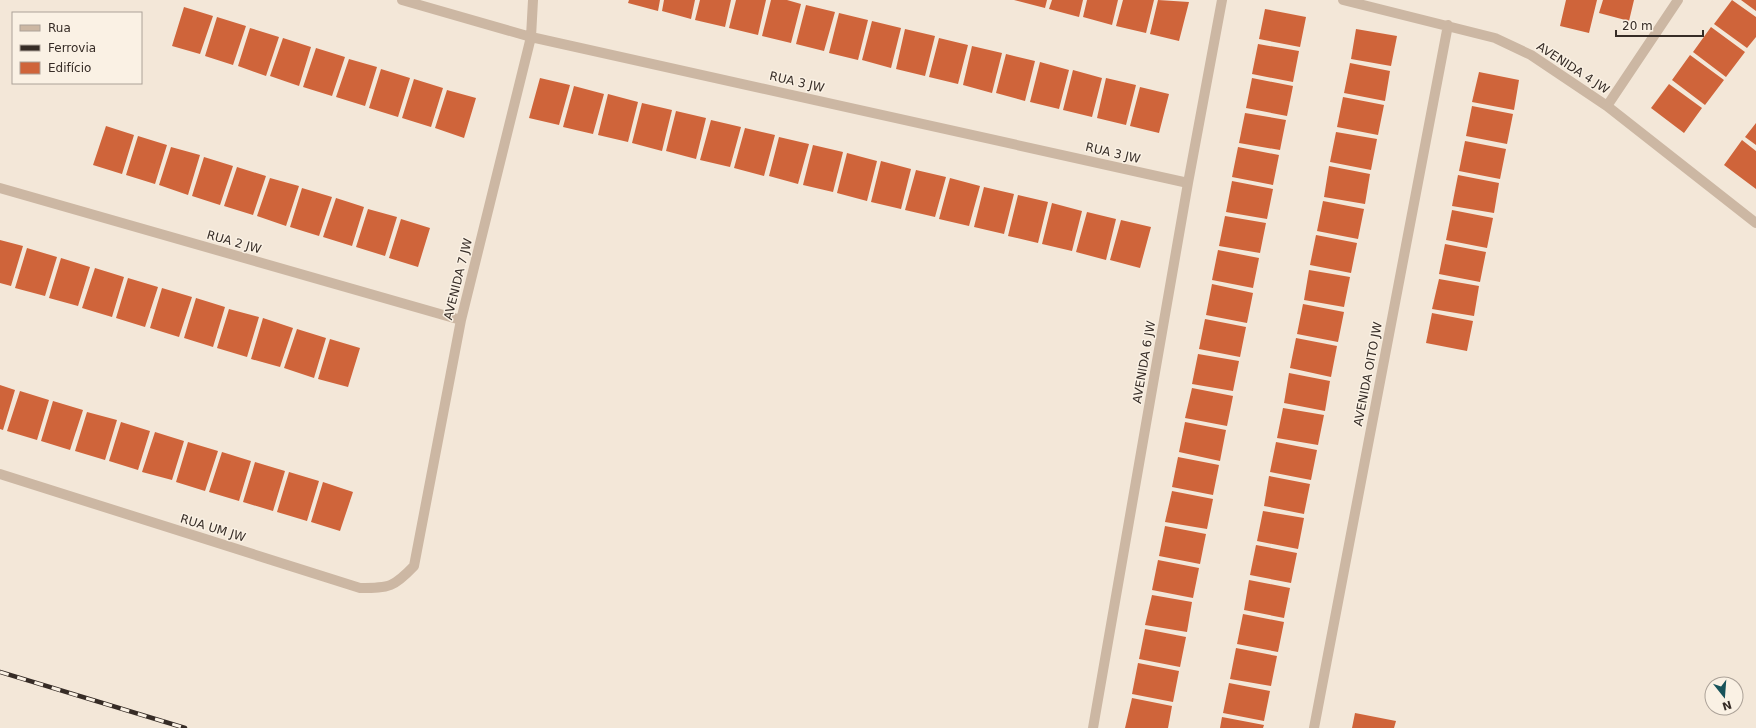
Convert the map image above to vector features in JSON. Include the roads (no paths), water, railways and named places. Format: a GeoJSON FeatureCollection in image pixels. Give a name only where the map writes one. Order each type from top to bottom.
{"type":"FeatureCollection","features":[{"type":"Feature","properties":{"kind":"street","name":"RUA 3 JW"},"geometry":{"type":"LineString","coordinates":[[402,0],[531,37],[1188,183]]}},
{"type":"Feature","properties":{"kind":"street","name":"AVENIDA 7 JW"},"geometry":{"type":"LineString","coordinates":[[414,566],[461,320],[531,37],[533,0]]}},
{"type":"Feature","properties":{"kind":"street","name":"AVENIDA 6 JW"},"geometry":{"type":"LineString","coordinates":[[1093,728],[1188,183],[1222,0]]}},
{"type":"Feature","properties":{"kind":"street","name":"AVENIDA 4 JW"},"geometry":{"type":"LineString","coordinates":[[1343,0],[1448,25],[1495,38],[1531,55],[1607,106],[1756,223]]}},
{"type":"Feature","properties":{"kind":"street"},"geometry":{"type":"LineString","coordinates":[[1607,106],[1678,0]]}},
{"type":"Feature","properties":{"kind":"street","name":"AVENIDA OITO JW"},"geometry":{"type":"LineString","coordinates":[[1314,728],[1448,25]]}},
{"type":"Feature","properties":{"kind":"street","name":"RUA 2 JW"},"geometry":{"type":"LineString","coordinates":[[0,188],[461,320]]}},
{"type":"Feature","properties":{"kind":"street","name":"RUA UM JW"},"geometry":{"type":"LineString","coordinates":[[0,474],[360,588],[379,588],[397,583],[414,566]]}},
{"type":"Feature","properties":{"kind":"railway"},"geometry":{"type":"LineString","coordinates":[[0,672],[185,728]]}}]}
